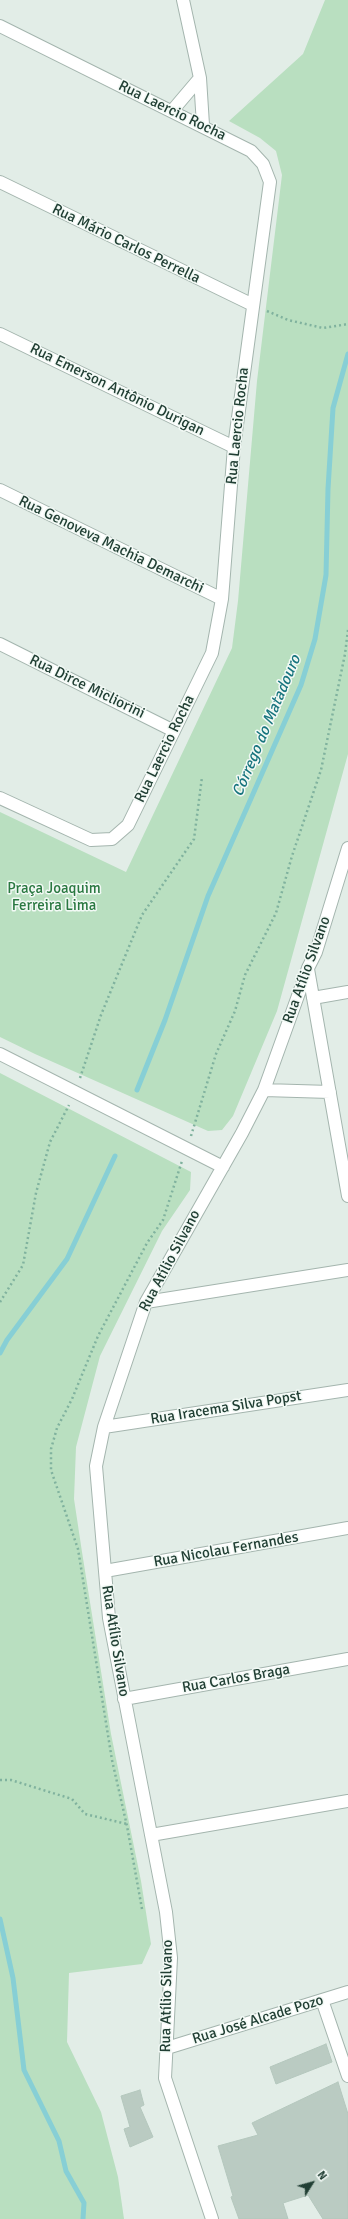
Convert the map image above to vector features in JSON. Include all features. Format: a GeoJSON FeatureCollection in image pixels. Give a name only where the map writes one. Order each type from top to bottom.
{"type":"FeatureCollection","features":[{"type":"Feature","properties":{"kind":"street"},"geometry":{"type":"LineString","coordinates":[[183,0],[200,78],[203,125]]}},
{"type":"Feature","properties":{"kind":"street","name":"Rua Laercio Rocha"},"geometry":{"type":"LineString","coordinates":[[0,26],[203,125],[251,151],[263,164],[270,182],[234,447],[222,599],[212,653],[128,826],[112,839],[91,840],[0,798]]}},
{"type":"Feature","properties":{"kind":"street"},"geometry":{"type":"LineString","coordinates":[[172,110],[200,78]]}},
{"type":"Feature","properties":{"kind":"street","name":"Rua Mário Carlos Perrella"},"geometry":{"type":"LineString","coordinates":[[0,182],[253,305]]}},
{"type":"Feature","properties":{"kind":"street","name":"Rua Emerson Antônio Durigan"},"geometry":{"type":"LineString","coordinates":[[0,334],[234,447]]}},
{"type":"Feature","properties":{"kind":"street","name":"Rua Genoveva Machia Demarchi"},"geometry":{"type":"LineString","coordinates":[[0,490],[222,599]]}},
{"type":"Feature","properties":{"kind":"street","name":"Rua Dirce Micliorini"},"geometry":{"type":"LineString","coordinates":[[0,644],[174,731]]}},
{"type":"Feature","properties":{"kind":"street","name":"Rua Atílio Silvano"},"geometry":{"type":"LineString","coordinates":[[212,2219],[165,2078],[171,1958],[166,1912],[108,1618],[96,1466],[104,1427],[146,1302],[223,1167],[264,1090],[308,968],[316,952],[347,853]]}},
{"type":"Feature","properties":{"kind":"street"},"geometry":{"type":"LineString","coordinates":[[308,968],[330,1092],[343,1136],[348,1196]]}},
{"type":"Feature","properties":{"kind":"street"},"geometry":{"type":"LineString","coordinates":[[313,998],[348,992]]}},
{"type":"Feature","properties":{"kind":"street"},"geometry":{"type":"LineString","coordinates":[[0,1054],[223,1167]]}},
{"type":"Feature","properties":{"kind":"street"},"geometry":{"type":"LineString","coordinates":[[264,1090],[330,1092]]}},
{"type":"Feature","properties":{"kind":"street"},"geometry":{"type":"LineString","coordinates":[[146,1302],[348,1270]]}},
{"type":"Feature","properties":{"kind":"street","name":"Rua Iracema Silva Popst"},"geometry":{"type":"LineString","coordinates":[[104,1427],[348,1390]]}},
{"type":"Feature","properties":{"kind":"street","name":"Rua Nicolau Fernandes"},"geometry":{"type":"LineString","coordinates":[[104,1571],[348,1528]]}},
{"type":"Feature","properties":{"kind":"street","name":"Rua Carlos Braga"},"geometry":{"type":"LineString","coordinates":[[124,1699],[348,1659]]}},
{"type":"Feature","properties":{"kind":"street"},"geometry":{"type":"LineString","coordinates":[[151,1834],[348,1801]]}},
{"type":"Feature","properties":{"kind":"street","name":"Rua José Alcade Pozo"},"geometry":{"type":"LineString","coordinates":[[167,2048],[348,1992]]}},
{"type":"Feature","properties":{"kind":"street"},"geometry":{"type":"LineString","coordinates":[[322,2000],[348,2076]]}},
{"type":"Feature","properties":{"kind":"path"},"geometry":{"type":"LineString","coordinates":[[253,305],[288,320],[323,328],[348,324]]}},
{"type":"Feature","properties":{"kind":"path"},"geometry":{"type":"LineString","coordinates":[[0,1302],[23,1265],[36,1193],[50,1142],[76,1092],[100,1015],[142,915],[194,839],[202,777]]}},
{"type":"Feature","properties":{"kind":"path"},"geometry":{"type":"LineString","coordinates":[[0,1780],[11,1780],[72,1799],[85,1814],[126,1824]]}},
{"type":"Feature","properties":{"kind":"green space","name":"Praça Joaquim Ferreira Lima"},"geometry":{"type":"Polygon","coordinates":[[[325,0],[348,0],[348,754],[277,1011],[233,1116],[222,1130],[208,1131],[0,1037],[0,812],[126,872],[232,648],[238,601],[257,381],[282,175],[276,151],[260,138],[229,121],[303,54],[325,0]]]}},
{"type":"Feature","properties":{"kind":"green space"},"geometry":{"type":"Polygon","coordinates":[[[0,1073],[191,1172],[190,1190],[162,1231],[100,1356],[76,1447],[74,1499],[111,1734],[141,1881],[151,1944],[142,1964],[69,1973],[67,2042],[101,2112],[118,2177],[124,2219],[0,2219],[0,1073]]]}},
{"type":"Feature","properties":{"kind":"building"},"geometry":{"type":"Polygon","coordinates":[[[326,2044],[332,2062],[276,2084],[270,2067],[326,2044]]]}},
{"type":"Feature","properties":{"kind":"building"},"geometry":{"type":"Polygon","coordinates":[[[338,2082],[348,2114],[348,2219],[323,2219],[308,2195],[283,2203],[288,2219],[239,2219],[231,2197],[233,2196],[218,2146],[258,2135],[252,2123],[338,2082]]]}},
{"type":"Feature","properties":{"kind":"building"},"geometry":{"type":"Polygon","coordinates":[[[140,2090],[144,2105],[140,2107],[153,2137],[130,2147],[124,2129],[130,2127],[121,2096],[140,2090]]]}},
{"type":"Feature","properties":{"kind":"waterway","name":"Córrego do Matadouro"},"geometry":{"type":"LineString","coordinates":[[137,1090],[165,1020],[208,896],[301,685],[315,639],[326,575],[328,489],[333,408],[348,354]]}},
{"type":"Feature","properties":{"kind":"waterway","name":"Córrego do Matadouro"},"geometry":{"type":"LineString","coordinates":[[0,1353],[7,1340],[67,1259],[115,1156]]}},
{"type":"Feature","properties":{"kind":"waterway","name":"Córrego do Matadouro"},"geometry":{"type":"LineString","coordinates":[[0,1919],[13,1978],[24,2070],[59,2141],[66,2171],[84,2203],[83,2219]]}}]}
